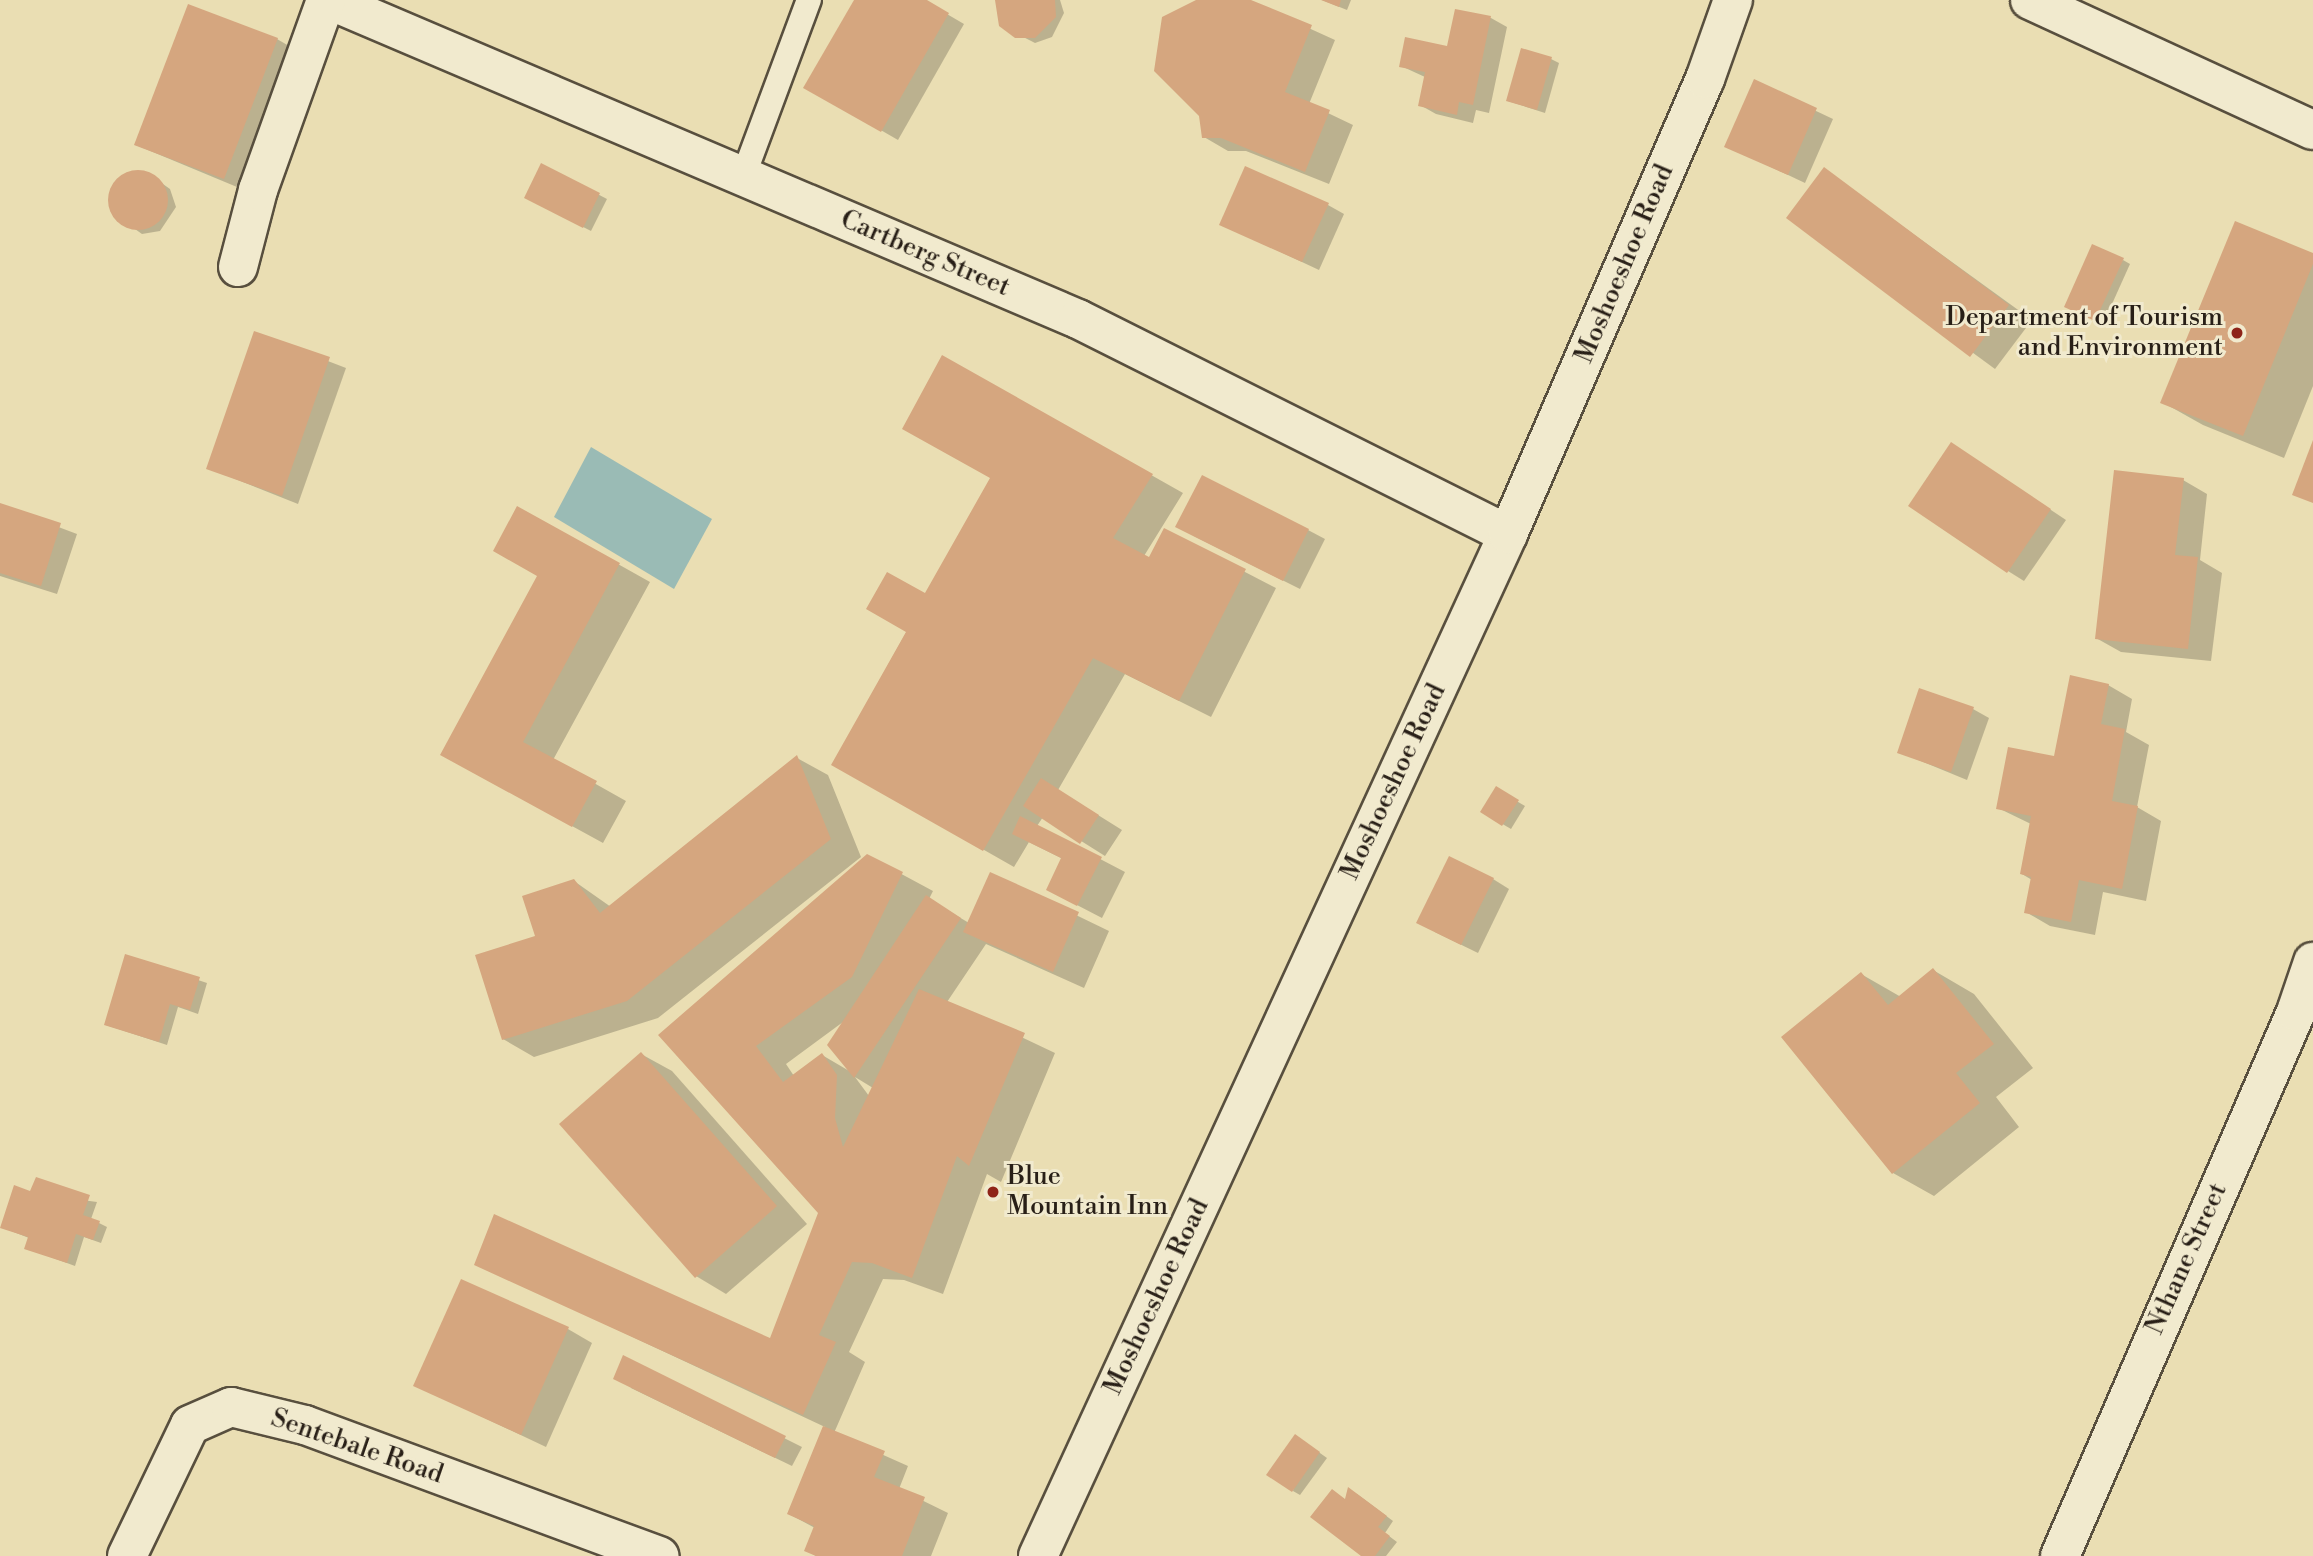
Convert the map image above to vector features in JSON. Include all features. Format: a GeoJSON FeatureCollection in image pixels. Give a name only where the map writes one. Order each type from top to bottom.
{"type":"FeatureCollection","features":[{"type":"Feature","properties":{"kind":"street","name":"Cartberg Street"},"geometry":{"type":"LineString","coordinates":[[327,0],[1078,319],[1508,534]]}},
{"type":"Feature","properties":{"kind":"street"},"geometry":{"type":"LineString","coordinates":[[239,267],[258,190],[327,0]]}},
{"type":"Feature","properties":{"kind":"street","name":"Moshoeshoe Road"},"geometry":{"type":"LineString","coordinates":[[1038,1556],[1508,534],[1705,79],[1733,0]]}},
{"type":"Feature","properties":{"kind":"street"},"geometry":{"type":"LineString","coordinates":[[2030,0],[2313,130]]}},
{"type":"Feature","properties":{"kind":"street","name":"Nthane Street"},"geometry":{"type":"LineString","coordinates":[[2060,1556],[2296,1012],[2313,962]]}},
{"type":"Feature","properties":{"kind":"street","name":"Sentebale Road"},"geometry":{"type":"LineString","coordinates":[[127,1556],[190,1425],[231,1407],[305,1425],[660,1556]]}},
{"type":"Feature","properties":{"kind":"lane"},"geometry":{"type":"LineString","coordinates":[[743,177],[809,0]]}},
{"type":"Feature","properties":{"kind":"water"},"geometry":{"type":"Polygon","coordinates":[[[591,447],[712,519],[674,589],[554,517],[591,447]]]}},
{"type":"Feature","properties":{"kind":"building"},"geometry":{"type":"Polygon","coordinates":[[[854,0],[927,0],[949,13],[881,132],[803,88],[854,0]]]}},
{"type":"Feature","properties":{"kind":"building"},"geometry":{"type":"Polygon","coordinates":[[[995,0],[1055,0],[1056,17],[1035,38],[1015,38],[999,26],[995,0]]]}},
{"type":"Feature","properties":{"kind":"building"},"geometry":{"type":"Polygon","coordinates":[[[1196,0],[1251,0],[1312,25],[1285,92],[1330,110],[1305,172],[1221,138],[1202,138],[1199,116],[1154,71],[1162,17],[1196,0]]]}},
{"type":"Feature","properties":{"kind":"building"},"geometry":{"type":"Polygon","coordinates":[[[1321,0],[1341,0],[1339,7],[1321,0]]]}},
{"type":"Feature","properties":{"kind":"building"},"geometry":{"type":"Polygon","coordinates":[[[188,4],[278,38],[224,179],[134,145],[188,4]]]}},
{"type":"Feature","properties":{"kind":"building"},"geometry":{"type":"Polygon","coordinates":[[[1455,9],[1491,16],[1473,105],[1459,102],[1457,115],[1418,106],[1425,72],[1399,67],[1405,37],[1447,46],[1455,9]]]}},
{"type":"Feature","properties":{"kind":"building"},"geometry":{"type":"Polygon","coordinates":[[[1521,48],[1552,57],[1537,110],[1506,101],[1521,48]]]}},
{"type":"Feature","properties":{"kind":"building"},"geometry":{"type":"Polygon","coordinates":[[[1754,79],[1817,108],[1788,175],[1724,147],[1754,79]]]}},
{"type":"Feature","properties":{"kind":"building"},"geometry":{"type":"Polygon","coordinates":[[[541,163],[600,193],[583,228],[524,198],[541,163]]]}},
{"type":"Feature","properties":{"kind":"building"},"geometry":{"type":"Polygon","coordinates":[[[1245,166],[1329,203],[1302,262],[1219,225],[1245,166]]]}},
{"type":"Feature","properties":{"kind":"building"},"geometry":{"type":"Polygon","coordinates":[[[1824,167],[2009,305],[1970,357],[1786,218],[1824,167]]]}},
{"type":"Feature","properties":{"kind":"building"},"geometry":{"type":"Polygon","coordinates":[[[132,170],[144,170],[160,178],[166,188],[166,212],[160,222],[144,230],[132,230],[116,222],[108,206],[108,194],[116,178],[132,170]]]}},
{"type":"Feature","properties":{"kind":"building","name":"Department of Tourism and Environment"},"geometry":{"type":"Polygon","coordinates":[[[2235,221],[2313,253],[2313,264],[2243,436],[2160,403],[2235,221]]]}},
{"type":"Feature","properties":{"kind":"building"},"geometry":{"type":"Polygon","coordinates":[[[2092,244],[2124,258],[2095,321],[2064,307],[2092,244]]]}},
{"type":"Feature","properties":{"kind":"building"},"geometry":{"type":"Polygon","coordinates":[[[254,331],[330,357],[282,496],[206,469],[254,331]]]}},
{"type":"Feature","properties":{"kind":"building"},"geometry":{"type":"Polygon","coordinates":[[[942,355],[1153,474],[1113,538],[1149,557],[1164,528],[1246,569],[1179,701],[1093,658],[983,851],[831,765],[906,632],[866,609],[887,572],[925,593],[990,478],[902,429],[942,355]]]}},
{"type":"Feature","properties":{"kind":"building"},"geometry":{"type":"Polygon","coordinates":[[[2313,440],[2313,503],[2292,495],[2313,440]]]}},
{"type":"Feature","properties":{"kind":"building"},"geometry":{"type":"Polygon","coordinates":[[[1951,442],[2051,509],[2007,573],[1908,506],[1951,442]]]}},
{"type":"Feature","properties":{"kind":"building"},"geometry":{"type":"Polygon","coordinates":[[[2114,470],[2184,478],[2175,555],[2198,557],[2188,649],[2095,639],[2114,470]]]}},
{"type":"Feature","properties":{"kind":"building"},"geometry":{"type":"Polygon","coordinates":[[[1202,475],[1309,529],[1283,581],[1175,527],[1202,475]]]}},
{"type":"Feature","properties":{"kind":"building"},"geometry":{"type":"Polygon","coordinates":[[[0,503],[61,523],[41,586],[0,573],[0,503]]]}},
{"type":"Feature","properties":{"kind":"building"},"geometry":{"type":"Polygon","coordinates":[[[517,506],[620,563],[523,742],[597,781],[572,827],[440,755],[537,576],[493,551],[517,506]]]}},
{"type":"Feature","properties":{"kind":"building"},"geometry":{"type":"Polygon","coordinates":[[[2070,675],[2109,684],[2101,724],[2125,729],[2112,801],[2138,806],[2122,889],[2079,880],[2071,922],[2024,913],[2031,877],[2020,874],[2031,816],[1996,809],[2008,747],[2054,756],[2070,675]]]}},
{"type":"Feature","properties":{"kind":"building"},"geometry":{"type":"Polygon","coordinates":[[[1919,688],[1974,707],[1951,772],[1897,753],[1919,688]]]}},
{"type":"Feature","properties":{"kind":"building"},"geometry":{"type":"Polygon","coordinates":[[[797,755],[831,839],[627,1001],[502,1040],[475,955],[535,936],[522,896],[574,879],[600,913],[797,755]]]}},
{"type":"Feature","properties":{"kind":"building"},"geometry":{"type":"Polygon","coordinates":[[[1041,778],[1099,815],[1080,844],[1023,806],[1041,778]]]}},
{"type":"Feature","properties":{"kind":"building"},"geometry":{"type":"Polygon","coordinates":[[[1496,786],[1519,800],[1502,826],[1480,812],[1496,786]]]}},
{"type":"Feature","properties":{"kind":"building"},"geometry":{"type":"Polygon","coordinates":[[[1020,816],[1102,857],[1077,906],[1046,890],[1061,858],[1012,834],[1020,816]]]}},
{"type":"Feature","properties":{"kind":"building"},"geometry":{"type":"Polygon","coordinates":[[[867,854],[903,872],[852,977],[756,1046],[783,1082],[822,1053],[837,1075],[835,1118],[843,1147],[919,989],[1025,1033],[969,1166],[957,1156],[912,1278],[872,1263],[852,1262],[819,1335],[836,1342],[803,1415],[474,1265],[494,1214],[770,1338],[818,1213],[658,1035],[867,854]]]}},
{"type":"Feature","properties":{"kind":"building"},"geometry":{"type":"Polygon","coordinates":[[[1449,856],[1494,878],[1461,945],[1416,923],[1449,856]]]}},
{"type":"Feature","properties":{"kind":"building"},"geometry":{"type":"Polygon","coordinates":[[[990,872],[1079,912],[1053,972],[963,932],[990,872]]]}},
{"type":"Feature","properties":{"kind":"building"},"geometry":{"type":"Polygon","coordinates":[[[926,895],[961,918],[854,1078],[827,1045],[926,895]]]}},
{"type":"Feature","properties":{"kind":"building"},"geometry":{"type":"Polygon","coordinates":[[[125,954],[200,977],[190,1010],[170,1004],[159,1042],[104,1025],[125,954]]]}},
{"type":"Feature","properties":{"kind":"building"},"geometry":{"type":"Polygon","coordinates":[[[1933,968],[1994,1044],[1956,1073],[1980,1103],[1892,1174],[1781,1037],[1861,972],[1888,1005],[1933,968]]]}},
{"type":"Feature","properties":{"kind":"building"},"geometry":{"type":"Polygon","coordinates":[[[641,1052],[777,1206],[695,1278],[559,1124],[641,1052]]]}},
{"type":"Feature","properties":{"kind":"building"},"geometry":{"type":"Polygon","coordinates":[[[36,1177],[90,1195],[83,1215],[100,1221],[93,1240],[76,1234],[67,1263],[24,1249],[28,1237],[0,1228],[14,1185],[30,1191],[36,1177]]]}},
{"type":"Feature","properties":{"kind":"building"},"geometry":{"type":"Polygon","coordinates":[[[461,1279],[569,1327],[521,1435],[413,1386],[461,1279]]]}},
{"type":"Feature","properties":{"kind":"building"},"geometry":{"type":"Polygon","coordinates":[[[623,1355],[786,1436],[775,1458],[613,1379],[623,1355]]]}},
{"type":"Feature","properties":{"kind":"building"},"geometry":{"type":"Polygon","coordinates":[[[823,1426],[885,1451],[874,1477],[925,1497],[902,1556],[816,1556],[804,1551],[814,1526],[787,1514],[823,1426]]]}},
{"type":"Feature","properties":{"kind":"building"},"geometry":{"type":"Polygon","coordinates":[[[1295,1434],[1320,1452],[1292,1492],[1266,1475],[1295,1434]]]}},
{"type":"Feature","properties":{"kind":"building"},"geometry":{"type":"Polygon","coordinates":[[[1348,1487],[1387,1516],[1378,1527],[1390,1536],[1375,1556],[1361,1556],[1310,1517],[1332,1489],[1345,1499],[1348,1487]]]}},
{"type":"Feature","properties":{"kind":"place","name":"Department of Tourism and Environment"},"geometry":{"type":"Point","coordinates":[2237,333]}},
{"type":"Feature","properties":{"kind":"place","name":"Blue Mountain Inn"},"geometry":{"type":"Point","coordinates":[993,1192]}}]}
